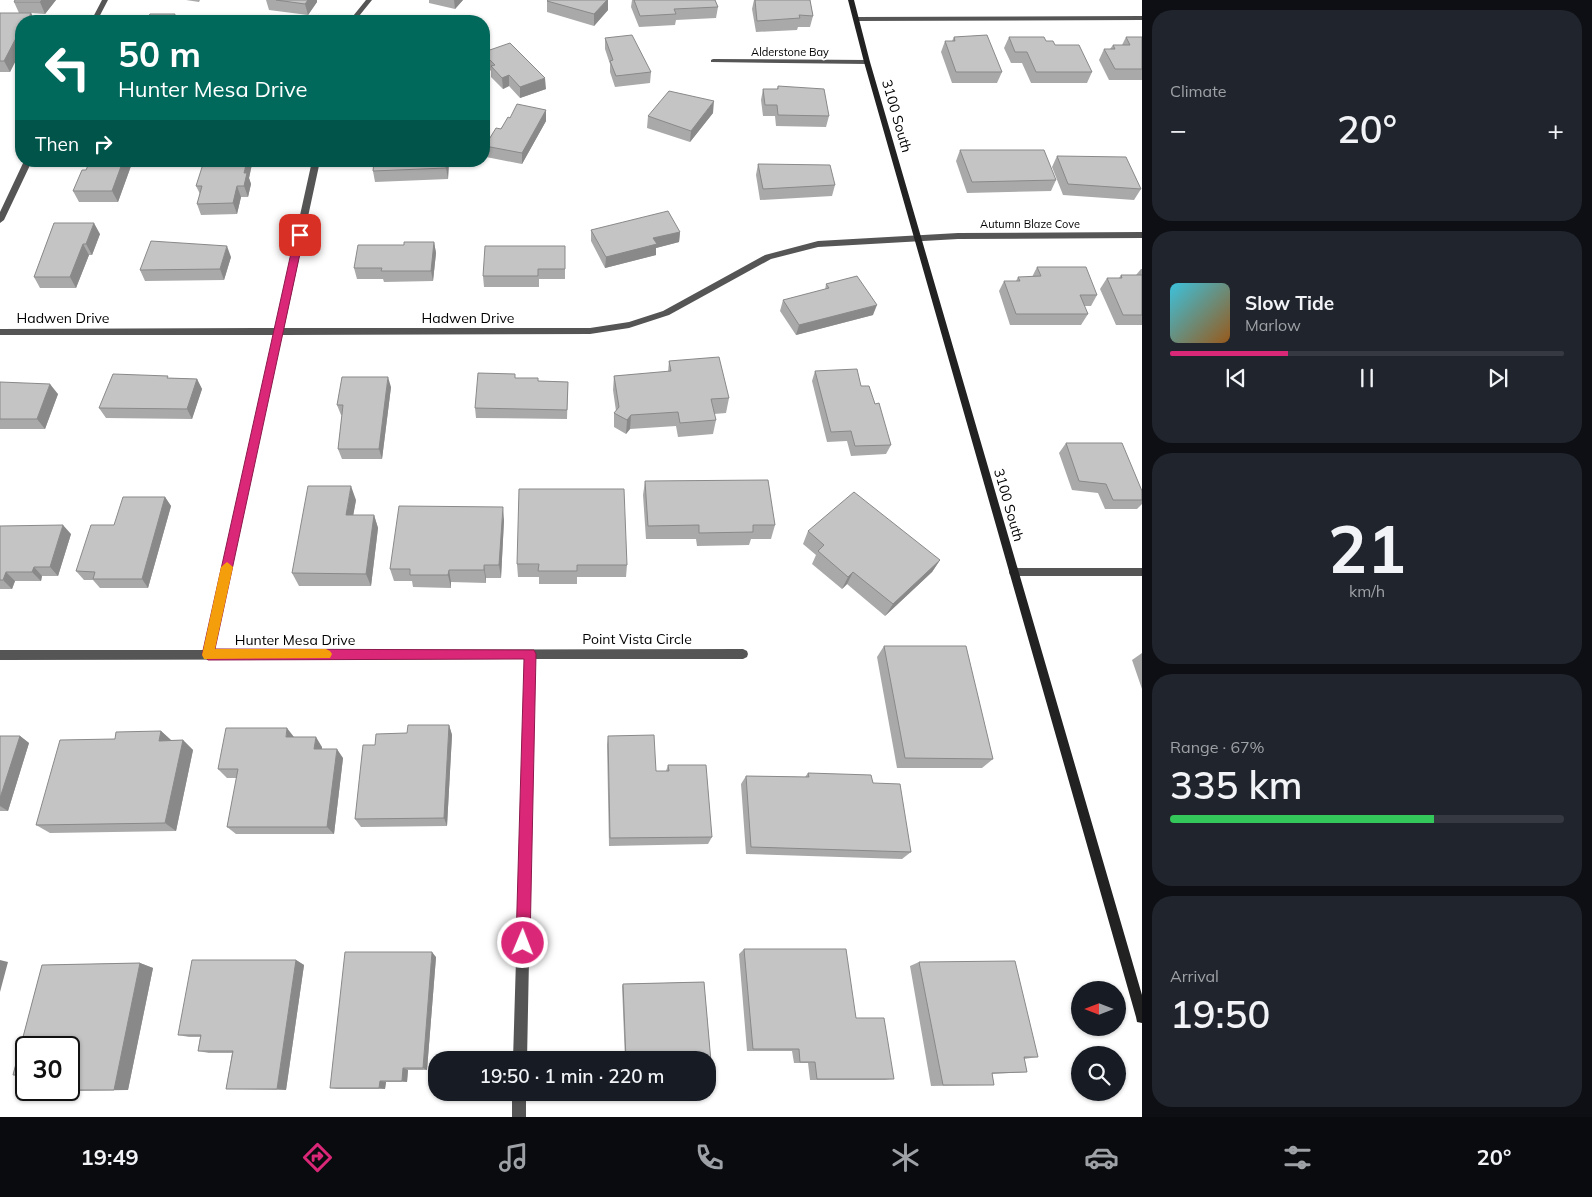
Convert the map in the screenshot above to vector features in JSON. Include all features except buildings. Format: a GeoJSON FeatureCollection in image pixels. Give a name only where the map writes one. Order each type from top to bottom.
{"type":"FeatureCollection","features":[{"type":"Feature","properties":{"kind":"main road","name":"3100 South"},"geometry":{"type":"LineString","coordinates":[[852,0],[867,62],[1142,1017]]}},
{"type":"Feature","properties":{"kind":"street"},"geometry":{"type":"LineString","coordinates":[[97,15],[105,0]]}},
{"type":"Feature","properties":{"kind":"street"},"geometry":{"type":"LineString","coordinates":[[357,15],[369,0]]}},
{"type":"Feature","properties":{"kind":"street"},"geometry":{"type":"LineString","coordinates":[[856,19],[1142,18]]}},
{"type":"Feature","properties":{"kind":"street","name":"Alderstone Bay"},"geometry":{"type":"LineString","coordinates":[[713,61],[867,62]]}},
{"type":"Feature","properties":{"kind":"street"},"geometry":{"type":"LineString","coordinates":[[0,220],[25,167]]}},
{"type":"Feature","properties":{"kind":"street"},"geometry":{"type":"LineString","coordinates":[[208,655],[315,167]]}},
{"type":"Feature","properties":{"kind":"street","name":"Autumn Blaze Cove"},"geometry":{"type":"LineString","coordinates":[[918,238],[1142,235]]}},
{"type":"Feature","properties":{"kind":"street","name":"Hadwen Drive"},"geometry":{"type":"LineString","coordinates":[[0,332],[568,332],[610,329],[666,313],[754,264],[784,252],[828,244],[918,238]]}},
{"type":"Feature","properties":{"kind":"street"},"geometry":{"type":"LineString","coordinates":[[1014,572],[1142,572]]}},
{"type":"Feature","properties":{"kind":"street"},"geometry":{"type":"LineString","coordinates":[[520,1051],[530,654]]}},
{"type":"Feature","properties":{"kind":"street","name":"Hunter Mesa Drive"},"geometry":{"type":"LineString","coordinates":[[0,655],[530,654]]}},
{"type":"Feature","properties":{"kind":"street","name":"Point Vista Circle"},"geometry":{"type":"LineString","coordinates":[[530,654],[744,654]]}},
{"type":"Feature","properties":{"kind":"street"},"geometry":{"type":"LineString","coordinates":[[519,1117],[520,1101]]}},
{"type":"Feature","properties":{"kind":"slow traffic"},"geometry":{"type":"LineString","coordinates":[[227,567],[208,655],[326,654]]}},
{"type":"Feature","properties":{"kind":"route"},"geometry":{"type":"LineString","coordinates":[[300,235],[208,655],[530,654],[523,943]]}}]}
